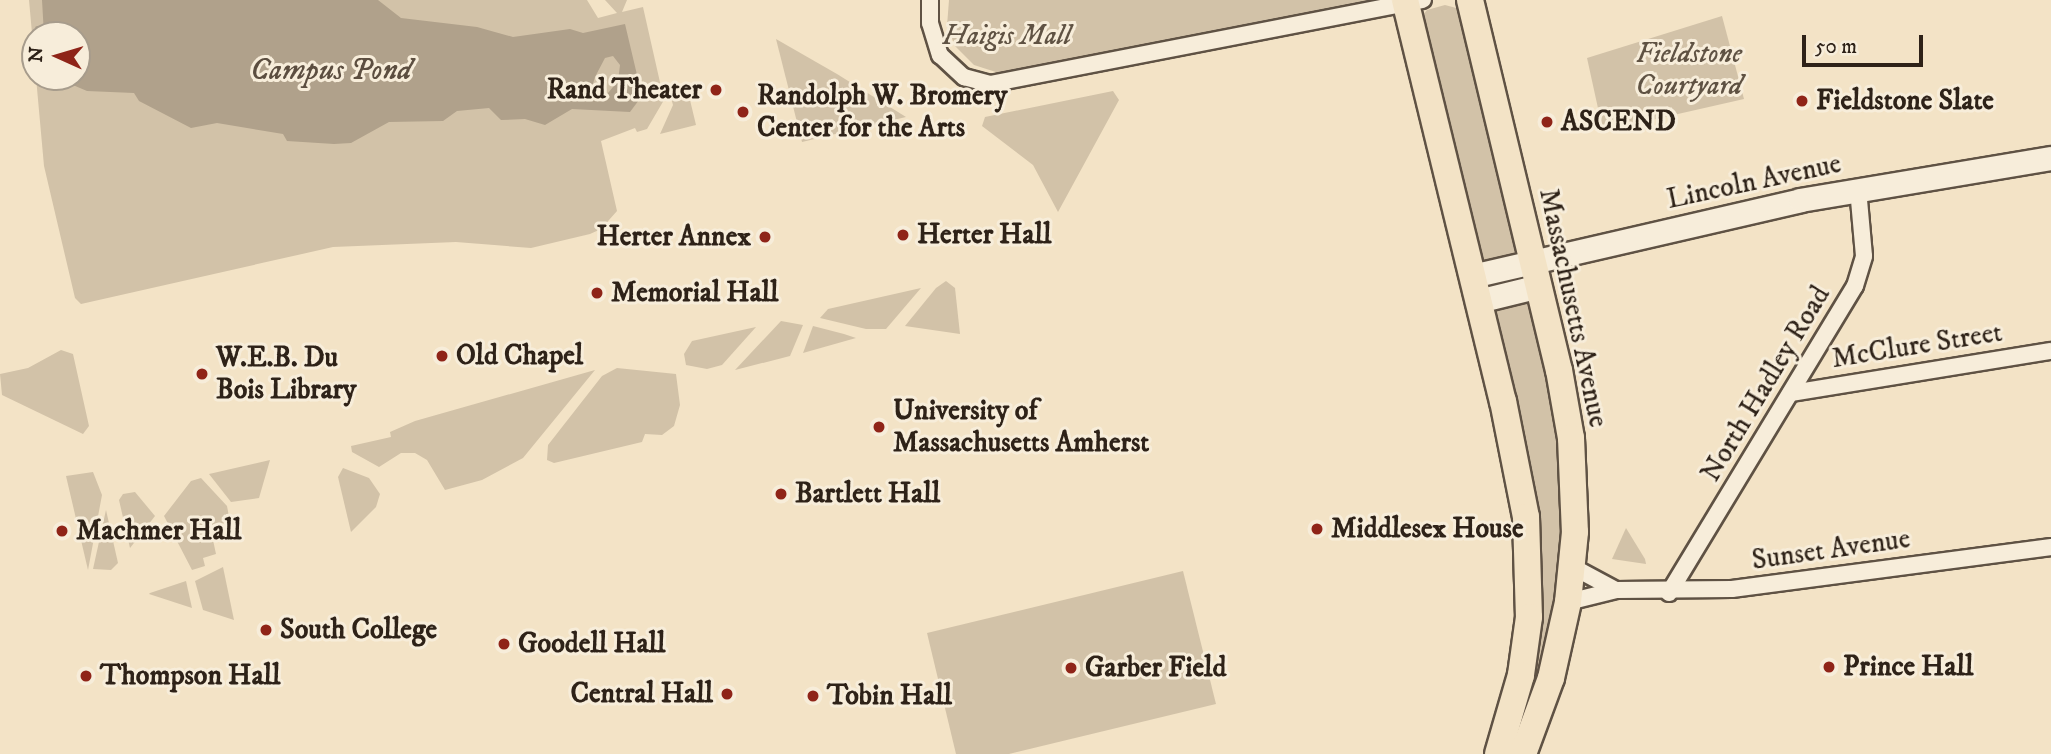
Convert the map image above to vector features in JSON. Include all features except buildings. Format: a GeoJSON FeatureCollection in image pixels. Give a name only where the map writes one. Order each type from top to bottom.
{"type":"FeatureCollection","features":[{"type":"Feature","properties":{"kind":"main road","name":"Massachusetts Avenue"},"geometry":{"type":"LineString","coordinates":[[1470,0],[1536,275],[1571,438],[1573,567],[1568,602],[1551,678],[1523,754]]}},
{"type":"Feature","properties":{"kind":"main road"},"geometry":{"type":"LineString","coordinates":[[1411,1],[1517,465],[1529,550],[1527,637],[1498,754]]}},
{"type":"Feature","properties":{"kind":"street"},"geometry":{"type":"LineString","coordinates":[[930,0],[930,23],[940,55],[964,77],[989,84],[1411,1]]}},
{"type":"Feature","properties":{"kind":"street","name":"Lincoln Avenue"},"geometry":{"type":"LineString","coordinates":[[1478,301],[1536,275],[1858,189],[2051,158]]}},
{"type":"Feature","properties":{"kind":"street","name":"North Hadley Road"},"geometry":{"type":"LineString","coordinates":[[1669,593],[1791,393],[1860,272],[1863,236],[1858,189]]}},
{"type":"Feature","properties":{"kind":"street","name":"Lincoln Avenue"},"geometry":{"type":"LineString","coordinates":[[1472,276],[1536,275]]}},
{"type":"Feature","properties":{"kind":"street","name":"McClure Street"},"geometry":{"type":"LineString","coordinates":[[1791,393],[2051,351]]}},
{"type":"Feature","properties":{"kind":"street","name":"Sunset Avenue"},"geometry":{"type":"LineString","coordinates":[[1568,602],[1616,590],[1669,593],[1732,589],[2051,547]]}},
{"type":"Feature","properties":{"kind":"street","name":"Sunset Avenue"},"geometry":{"type":"LineString","coordinates":[[1573,567],[1616,590]]}},
{"type":"Feature","properties":{"kind":"green space"},"geometry":{"type":"Polygon","coordinates":[[[29,0],[587,0],[598,18],[617,13],[605,0],[627,0],[622,12],[643,7],[664,100],[647,129],[637,132],[635,128],[601,141],[617,211],[601,229],[590,234],[531,248],[456,242],[333,247],[81,304],[75,298],[44,166],[37,91],[91,91],[91,21],[31,21],[29,0]]]}},
{"type":"Feature","properties":{"kind":"green space","name":"Haigis Mall"},"geometry":{"type":"Polygon","coordinates":[[[949,0],[1372,0],[1002,74],[974,65],[955,46],[947,26],[949,0]]]}},
{"type":"Feature","properties":{"kind":"green space"},"geometry":{"type":"Polygon","coordinates":[[[1445,5],[1460,9],[1517,249],[1511,258],[1480,260],[1421,17],[1427,10],[1445,5]]]}},
{"type":"Feature","properties":{"kind":"green space","name":"Fieldstone Courtyard"},"geometry":{"type":"Polygon","coordinates":[[[1722,16],[1744,99],[1603,131],[1587,58],[1722,16]]]}},
{"type":"Feature","properties":{"kind":"green space"},"geometry":{"type":"Polygon","coordinates":[[[776,39],[837,74],[906,117],[802,142],[776,39]]]}},
{"type":"Feature","properties":{"kind":"green space"},"geometry":{"type":"Polygon","coordinates":[[[681,91],[700,97],[690,100],[696,125],[660,134],[673,105],[670,94],[681,91]]]}},
{"type":"Feature","properties":{"kind":"green space"},"geometry":{"type":"Polygon","coordinates":[[[1113,91],[1119,100],[1058,212],[1033,165],[982,126],[985,117],[1113,91]]]}},
{"type":"Feature","properties":{"kind":"green space"},"geometry":{"type":"Polygon","coordinates":[[[946,281],[955,288],[960,334],[905,326],[936,288],[946,281]]]}},
{"type":"Feature","properties":{"kind":"green space"},"geometry":{"type":"Polygon","coordinates":[[[921,288],[886,329],[866,329],[820,318],[828,309],[921,288]]]}},
{"type":"Feature","properties":{"kind":"green space"},"geometry":{"type":"Polygon","coordinates":[[[1519,301],[1530,305],[1555,405],[1565,498],[1557,608],[1525,713],[1534,661],[1494,311],[1519,301]]]}},
{"type":"Feature","properties":{"kind":"green space"},"geometry":{"type":"Polygon","coordinates":[[[781,321],[803,325],[790,356],[735,370],[781,321]]]}},
{"type":"Feature","properties":{"kind":"green space"},"geometry":{"type":"Polygon","coordinates":[[[813,326],[844,334],[856,338],[803,353],[813,326]]]}},
{"type":"Feature","properties":{"kind":"green space"},"geometry":{"type":"Polygon","coordinates":[[[756,327],[722,365],[707,369],[686,365],[684,354],[692,341],[756,327]]]}},
{"type":"Feature","properties":{"kind":"green space"},"geometry":{"type":"Polygon","coordinates":[[[61,350],[73,354],[89,426],[83,434],[2,395],[0,374],[28,368],[61,350]]]}},
{"type":"Feature","properties":{"kind":"green space"},"geometry":{"type":"Polygon","coordinates":[[[617,368],[676,374],[680,405],[674,426],[662,435],[645,434],[642,442],[554,463],[547,460],[548,445],[602,376],[617,368]]]}},
{"type":"Feature","properties":{"kind":"green space"},"geometry":{"type":"Polygon","coordinates":[[[595,370],[523,458],[482,480],[445,490],[427,460],[415,453],[401,453],[379,467],[352,452],[351,446],[391,437],[390,432],[415,421],[595,370]]]}},
{"type":"Feature","properties":{"kind":"green space"},"geometry":{"type":"Polygon","coordinates":[[[270,460],[259,498],[231,502],[209,474],[270,460]]]}},
{"type":"Feature","properties":{"kind":"green space"},"geometry":{"type":"Polygon","coordinates":[[[343,468],[369,478],[380,494],[376,507],[351,532],[338,477],[343,468]]]}},
{"type":"Feature","properties":{"kind":"green space"},"geometry":{"type":"Polygon","coordinates":[[[93,472],[102,495],[88,570],[66,476],[93,472]]]}},
{"type":"Feature","properties":{"kind":"green space"},"geometry":{"type":"Polygon","coordinates":[[[201,478],[227,506],[230,522],[210,526],[216,554],[203,558],[205,566],[192,570],[164,516],[191,481],[201,478]]]}},
{"type":"Feature","properties":{"kind":"green space"},"geometry":{"type":"Polygon","coordinates":[[[135,492],[155,516],[130,548],[119,500],[123,494],[135,492]]]}},
{"type":"Feature","properties":{"kind":"green space"},"geometry":{"type":"Polygon","coordinates":[[[106,510],[118,563],[111,570],[93,569],[106,510]]]}},
{"type":"Feature","properties":{"kind":"green space"},"geometry":{"type":"Polygon","coordinates":[[[1626,528],[1645,559],[1646,564],[1612,559],[1626,528]]]}},
{"type":"Feature","properties":{"kind":"green space"},"geometry":{"type":"Polygon","coordinates":[[[223,567],[234,620],[203,610],[195,581],[223,567]]]}},
{"type":"Feature","properties":{"kind":"green space","name":"Garber Field"},"geometry":{"type":"Polygon","coordinates":[[[1183,571],[1216,704],[1009,754],[956,754],[927,633],[1183,571]]]}},
{"type":"Feature","properties":{"kind":"green space"},"geometry":{"type":"Polygon","coordinates":[[[186,581],[192,608],[149,594],[150,593],[186,581]]]}},
{"type":"Feature","properties":{"kind":"water","name":"Campus Pond"},"geometry":{"type":"Polygon","coordinates":[[[42,0],[378,0],[401,18],[477,27],[513,37],[570,29],[583,33],[625,24],[642,96],[630,112],[572,109],[545,125],[525,119],[501,120],[489,108],[457,111],[443,121],[389,122],[351,143],[334,144],[287,141],[283,134],[217,123],[191,128],[139,101],[134,93],[87,91],[91,91],[91,21],[43,21],[42,0]],[[613,56],[605,58],[590,94],[603,99],[618,81],[620,65],[613,56]]]}},
{"type":"Feature","properties":{"kind":"place","name":"Rand Theater"},"geometry":{"type":"Point","coordinates":[716,90]}},
{"type":"Feature","properties":{"kind":"place","name":"Fieldstone Slate"},"geometry":{"type":"Point","coordinates":[1802,101]}},
{"type":"Feature","properties":{"kind":"place","name":"Randolph W. Bromery Center for the Arts"},"geometry":{"type":"Point","coordinates":[743,112]}},
{"type":"Feature","properties":{"kind":"place","name":"ASCEND"},"geometry":{"type":"Point","coordinates":[1547,122]}},
{"type":"Feature","properties":{"kind":"place","name":"Herter Hall"},"geometry":{"type":"Point","coordinates":[903,235]}},
{"type":"Feature","properties":{"kind":"place","name":"Herter Annex"},"geometry":{"type":"Point","coordinates":[765,237]}},
{"type":"Feature","properties":{"kind":"place","name":"Memorial Hall"},"geometry":{"type":"Point","coordinates":[597,293]}},
{"type":"Feature","properties":{"kind":"place","name":"Old Chapel"},"geometry":{"type":"Point","coordinates":[442,356]}},
{"type":"Feature","properties":{"kind":"place","name":"W.E.B. Du Bois Library"},"geometry":{"type":"Point","coordinates":[202,374]}},
{"type":"Feature","properties":{"kind":"place","name":"University of Massachusetts Amherst"},"geometry":{"type":"Point","coordinates":[879,427]}},
{"type":"Feature","properties":{"kind":"place","name":"Bartlett Hall"},"geometry":{"type":"Point","coordinates":[781,494]}},
{"type":"Feature","properties":{"kind":"place","name":"Middlesex House"},"geometry":{"type":"Point","coordinates":[1317,529]}},
{"type":"Feature","properties":{"kind":"place","name":"Machmer Hall"},"geometry":{"type":"Point","coordinates":[62,531]}},
{"type":"Feature","properties":{"kind":"place","name":"South College"},"geometry":{"type":"Point","coordinates":[266,630]}},
{"type":"Feature","properties":{"kind":"place","name":"Goodell Hall"},"geometry":{"type":"Point","coordinates":[504,644]}},
{"type":"Feature","properties":{"kind":"place","name":"Prince Hall"},"geometry":{"type":"Point","coordinates":[1829,667]}},
{"type":"Feature","properties":{"kind":"place","name":"Garber Field"},"geometry":{"type":"Point","coordinates":[1071,668]}},
{"type":"Feature","properties":{"kind":"place","name":"Thompson Hall"},"geometry":{"type":"Point","coordinates":[86,676]}},
{"type":"Feature","properties":{"kind":"place","name":"Central Hall"},"geometry":{"type":"Point","coordinates":[727,694]}},
{"type":"Feature","properties":{"kind":"place","name":"Tobin Hall"},"geometry":{"type":"Point","coordinates":[813,696]}}]}
